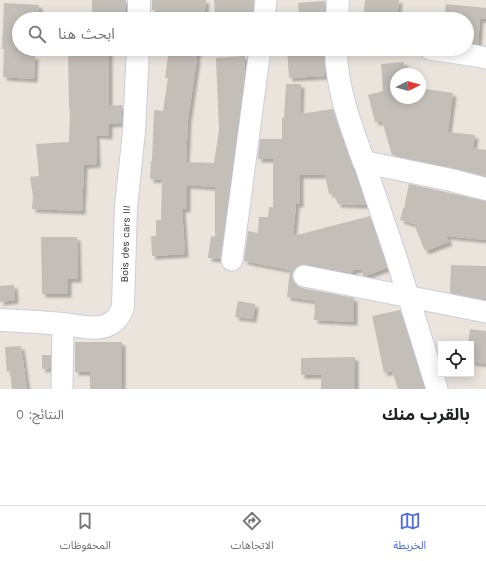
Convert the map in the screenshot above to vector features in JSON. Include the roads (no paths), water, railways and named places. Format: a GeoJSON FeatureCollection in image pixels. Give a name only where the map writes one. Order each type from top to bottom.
{"type":"FeatureCollection","features":[{"type":"Feature","properties":{"kind":"street"},"geometry":{"type":"LineString","coordinates":[[139,0],[139,12]]}},
{"type":"Feature","properties":{"kind":"street"},"geometry":{"type":"LineString","coordinates":[[265,12],[266,0]]}},
{"type":"Feature","properties":{"kind":"street"},"geometry":{"type":"LineString","coordinates":[[337,12],[338,0]]}},
{"type":"Feature","properties":{"kind":"street","name":"Bois des cars III"},"geometry":{"type":"LineString","coordinates":[[0,320],[63,324],[81,327],[100,327],[108,325],[122,312],[126,207],[134,131],[138,56]]}},
{"type":"Feature","properties":{"kind":"street"},"geometry":{"type":"LineString","coordinates":[[232,260],[259,56]]}},
{"type":"Feature","properties":{"kind":"street"},"geometry":{"type":"LineString","coordinates":[[336,56],[339,82],[343,99],[409,296],[437,389]]}},
{"type":"Feature","properties":{"kind":"street"},"geometry":{"type":"LineString","coordinates":[[474,56],[486,58]]}},
{"type":"Feature","properties":{"kind":"street"},"geometry":{"type":"LineString","coordinates":[[364,162],[451,180],[486,190]]}},
{"type":"Feature","properties":{"kind":"street"},"geometry":{"type":"LineString","coordinates":[[304,276],[486,312]]}},
{"type":"Feature","properties":{"kind":"street"},"geometry":{"type":"LineString","coordinates":[[62,389],[63,324]]}}]}
